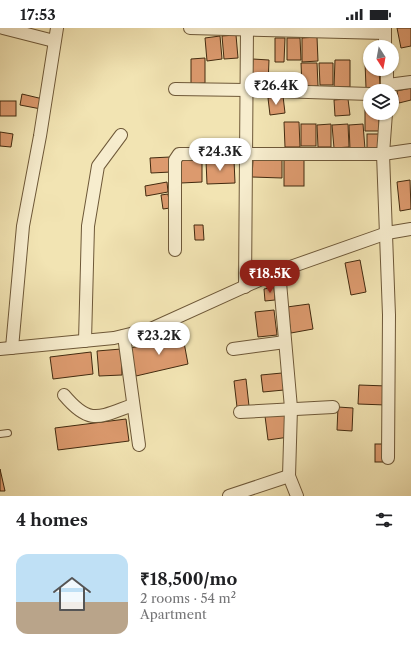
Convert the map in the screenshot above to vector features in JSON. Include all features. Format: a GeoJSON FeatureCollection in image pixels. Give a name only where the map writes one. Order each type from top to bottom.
{"type":"FeatureCollection","features":[{"type":"Feature","properties":{"kind":"street"},"geometry":{"type":"LineString","coordinates":[[3,28],[54,41]]}},
{"type":"Feature","properties":{"kind":"street"},"geometry":{"type":"LineString","coordinates":[[12,348],[23,226],[40,136],[57,28]]}},
{"type":"Feature","properties":{"kind":"street"},"geometry":{"type":"LineString","coordinates":[[190,28],[385,31]]}},
{"type":"Feature","properties":{"kind":"street"},"geometry":{"type":"LineString","coordinates":[[245,287],[247,28]]}},
{"type":"Feature","properties":{"kind":"street"},"geometry":{"type":"LineString","coordinates":[[399,85],[411,82]]}},
{"type":"Feature","properties":{"kind":"street"},"geometry":{"type":"LineString","coordinates":[[175,89],[363,94]]}},
{"type":"Feature","properties":{"kind":"street"},"geometry":{"type":"LineString","coordinates":[[385,120],[383,154],[389,315],[388,458]]}},
{"type":"Feature","properties":{"kind":"street"},"geometry":{"type":"LineString","coordinates":[[85,341],[88,226],[95,181],[98,166],[121,135]]}},
{"type":"Feature","properties":{"kind":"street"},"geometry":{"type":"LineString","coordinates":[[175,250],[175,160],[177,156],[183,154],[383,154],[411,150]]}},
{"type":"Feature","properties":{"kind":"street"},"geometry":{"type":"LineString","coordinates":[[0,349],[124,336],[151,329],[245,287],[279,270],[387,233],[411,229]]}},
{"type":"Feature","properties":{"kind":"street"},"geometry":{"type":"LineString","coordinates":[[279,270],[291,408],[289,476],[297,496]]}},
{"type":"Feature","properties":{"kind":"street"},"geometry":{"type":"LineString","coordinates":[[124,336],[139,445]]}},
{"type":"Feature","properties":{"kind":"street"},"geometry":{"type":"LineString","coordinates":[[233,349],[285,342]]}},
{"type":"Feature","properties":{"kind":"street"},"geometry":{"type":"LineString","coordinates":[[64,396],[82,414],[95,417],[133,405]]}},
{"type":"Feature","properties":{"kind":"street"},"geometry":{"type":"LineString","coordinates":[[240,412],[291,408],[333,407]]}},
{"type":"Feature","properties":{"kind":"street"},"geometry":{"type":"LineString","coordinates":[[229,496],[289,476]]}},
{"type":"Feature","properties":{"kind":"lane"},"geometry":{"type":"LineString","coordinates":[[0,434],[8,433]]}},
{"type":"Feature","properties":{"kind":"building"},"geometry":{"type":"Polygon","coordinates":[[[397,28],[411,28],[411,46],[401,48],[397,28]]]}},
{"type":"Feature","properties":{"kind":"building"},"geometry":{"type":"Polygon","coordinates":[[[236,35],[238,58],[224,59],[222,36],[236,35]]]}},
{"type":"Feature","properties":{"kind":"building"},"geometry":{"type":"Polygon","coordinates":[[[220,36],[222,59],[207,61],[205,38],[220,36]]]}},
{"type":"Feature","properties":{"kind":"building"},"geometry":{"type":"Polygon","coordinates":[[[317,37],[318,61],[302,62],[302,38],[317,37]]]}},
{"type":"Feature","properties":{"kind":"building"},"geometry":{"type":"Polygon","coordinates":[[[275,38],[285,38],[284,62],[275,62],[275,38]]]}},
{"type":"Feature","properties":{"kind":"building"},"geometry":{"type":"Polygon","coordinates":[[[287,38],[300,38],[301,60],[287,60],[287,38]]]}},
{"type":"Feature","properties":{"kind":"building"},"geometry":{"type":"Polygon","coordinates":[[[205,58],[205,83],[191,84],[191,59],[205,58]]]}},
{"type":"Feature","properties":{"kind":"building"},"geometry":{"type":"Polygon","coordinates":[[[253,59],[269,60],[268,84],[252,83],[253,59]]]}},
{"type":"Feature","properties":{"kind":"building"},"geometry":{"type":"Polygon","coordinates":[[[335,60],[350,60],[350,87],[334,87],[335,60]]]}},
{"type":"Feature","properties":{"kind":"building"},"geometry":{"type":"Polygon","coordinates":[[[301,63],[317,63],[318,86],[302,87],[301,63]]]}},
{"type":"Feature","properties":{"kind":"building"},"geometry":{"type":"Polygon","coordinates":[[[319,63],[333,63],[333,85],[320,85],[319,63]]]}},
{"type":"Feature","properties":{"kind":"building"},"geometry":{"type":"Polygon","coordinates":[[[366,76],[379,76],[380,84],[366,84],[366,76]]]}},
{"type":"Feature","properties":{"kind":"building"},"geometry":{"type":"Polygon","coordinates":[[[411,88],[411,100],[399,103],[399,91],[411,88]]]}},
{"type":"Feature","properties":{"kind":"building"},"geometry":{"type":"Polygon","coordinates":[[[22,94],[43,99],[41,109],[20,105],[22,94]]]}},
{"type":"Feature","properties":{"kind":"building"},"geometry":{"type":"Polygon","coordinates":[[[283,96],[285,113],[270,115],[268,98],[283,96]]]}},
{"type":"Feature","properties":{"kind":"building"},"geometry":{"type":"Polygon","coordinates":[[[348,99],[350,115],[335,116],[334,100],[348,99]]]}},
{"type":"Feature","properties":{"kind":"building"},"geometry":{"type":"Polygon","coordinates":[[[0,101],[16,101],[16,116],[0,116],[0,101]]]}},
{"type":"Feature","properties":{"kind":"building"},"geometry":{"type":"Polygon","coordinates":[[[365,120],[379,120],[379,131],[365,131],[365,120]]]}},
{"type":"Feature","properties":{"kind":"building"},"geometry":{"type":"Polygon","coordinates":[[[284,122],[299,122],[300,147],[285,147],[284,122]]]}},
{"type":"Feature","properties":{"kind":"building"},"geometry":{"type":"Polygon","coordinates":[[[301,124],[316,124],[316,146],[301,146],[301,124]]]}},
{"type":"Feature","properties":{"kind":"building"},"geometry":{"type":"Polygon","coordinates":[[[331,124],[331,147],[318,147],[317,125],[331,124]]]}},
{"type":"Feature","properties":{"kind":"building"},"geometry":{"type":"Polygon","coordinates":[[[348,124],[349,147],[334,148],[332,125],[348,124]]]}},
{"type":"Feature","properties":{"kind":"building"},"geometry":{"type":"Polygon","coordinates":[[[363,124],[365,149],[350,149],[349,125],[363,124]]]}},
{"type":"Feature","properties":{"kind":"building"},"geometry":{"type":"Polygon","coordinates":[[[0,132],[13,134],[11,147],[0,146],[0,132]]]}},
{"type":"Feature","properties":{"kind":"building"},"geometry":{"type":"Polygon","coordinates":[[[367,134],[381,134],[381,148],[367,148],[367,134]]]}},
{"type":"Feature","properties":{"kind":"building"},"geometry":{"type":"Polygon","coordinates":[[[170,157],[171,172],[151,173],[150,158],[170,157]]]}},
{"type":"Feature","properties":{"kind":"building"},"geometry":{"type":"Polygon","coordinates":[[[181,157],[202,157],[202,182],[181,183],[181,157]]]}},
{"type":"Feature","properties":{"kind":"building"},"geometry":{"type":"Polygon","coordinates":[[[234,160],[235,183],[207,184],[206,161],[234,160]]]}},
{"type":"Feature","properties":{"kind":"building"},"geometry":{"type":"Polygon","coordinates":[[[253,160],[282,160],[282,178],[252,177],[253,160]]]}},
{"type":"Feature","properties":{"kind":"building"},"geometry":{"type":"Polygon","coordinates":[[[284,160],[304,160],[304,186],[284,186],[284,160]]]}},
{"type":"Feature","properties":{"kind":"building"},"geometry":{"type":"Polygon","coordinates":[[[410,180],[411,209],[400,211],[397,182],[410,180]]]}},
{"type":"Feature","properties":{"kind":"building"},"geometry":{"type":"Polygon","coordinates":[[[167,182],[168,192],[146,196],[145,186],[167,182]]]}},
{"type":"Feature","properties":{"kind":"building"},"geometry":{"type":"Polygon","coordinates":[[[168,194],[170,208],[163,209],[161,195],[168,194]]]}},
{"type":"Feature","properties":{"kind":"building"},"geometry":{"type":"Polygon","coordinates":[[[194,225],[203,225],[204,240],[195,240],[194,225]]]}},
{"type":"Feature","properties":{"kind":"building"},"geometry":{"type":"Polygon","coordinates":[[[360,260],[366,292],[351,295],[345,263],[360,260]]]}},
{"type":"Feature","properties":{"kind":"building"},"geometry":{"type":"Polygon","coordinates":[[[274,287],[275,300],[265,301],[264,289],[274,287]]]}},
{"type":"Feature","properties":{"kind":"building"},"geometry":{"type":"Polygon","coordinates":[[[309,304],[313,329],[291,333],[287,307],[309,304]]]}},
{"type":"Feature","properties":{"kind":"building"},"geometry":{"type":"Polygon","coordinates":[[[274,310],[277,335],[258,337],[255,312],[274,310]]]}},
{"type":"Feature","properties":{"kind":"building"},"geometry":{"type":"Polygon","coordinates":[[[183,337],[188,364],[136,376],[130,348],[183,337]]]}},
{"type":"Feature","properties":{"kind":"building"},"geometry":{"type":"Polygon","coordinates":[[[121,349],[122,375],[99,376],[97,351],[121,349]]]}},
{"type":"Feature","properties":{"kind":"building"},"geometry":{"type":"Polygon","coordinates":[[[91,352],[93,374],[53,379],[50,357],[91,352]]]}},
{"type":"Feature","properties":{"kind":"building"},"geometry":{"type":"Polygon","coordinates":[[[282,373],[284,390],[263,392],[261,375],[282,373]]]}},
{"type":"Feature","properties":{"kind":"building"},"geometry":{"type":"Polygon","coordinates":[[[246,379],[249,406],[237,407],[234,381],[246,379]]]}},
{"type":"Feature","properties":{"kind":"building"},"geometry":{"type":"Polygon","coordinates":[[[359,385],[387,386],[386,405],[358,404],[359,385]]]}},
{"type":"Feature","properties":{"kind":"building"},"geometry":{"type":"Polygon","coordinates":[[[338,407],[353,408],[352,431],[337,430],[338,407]]]}},
{"type":"Feature","properties":{"kind":"building"},"geometry":{"type":"Polygon","coordinates":[[[286,413],[289,437],[268,440],[265,416],[286,413]]]}},
{"type":"Feature","properties":{"kind":"building"},"geometry":{"type":"Polygon","coordinates":[[[126,419],[129,441],[58,450],[55,428],[126,419]]]}},
{"type":"Feature","properties":{"kind":"building"},"geometry":{"type":"Polygon","coordinates":[[[375,444],[384,444],[384,462],[375,462],[375,444]]]}},
{"type":"Feature","properties":{"kind":"building"},"geometry":{"type":"Polygon","coordinates":[[[0,469],[5,491],[0,491],[0,469]]]}}]}
